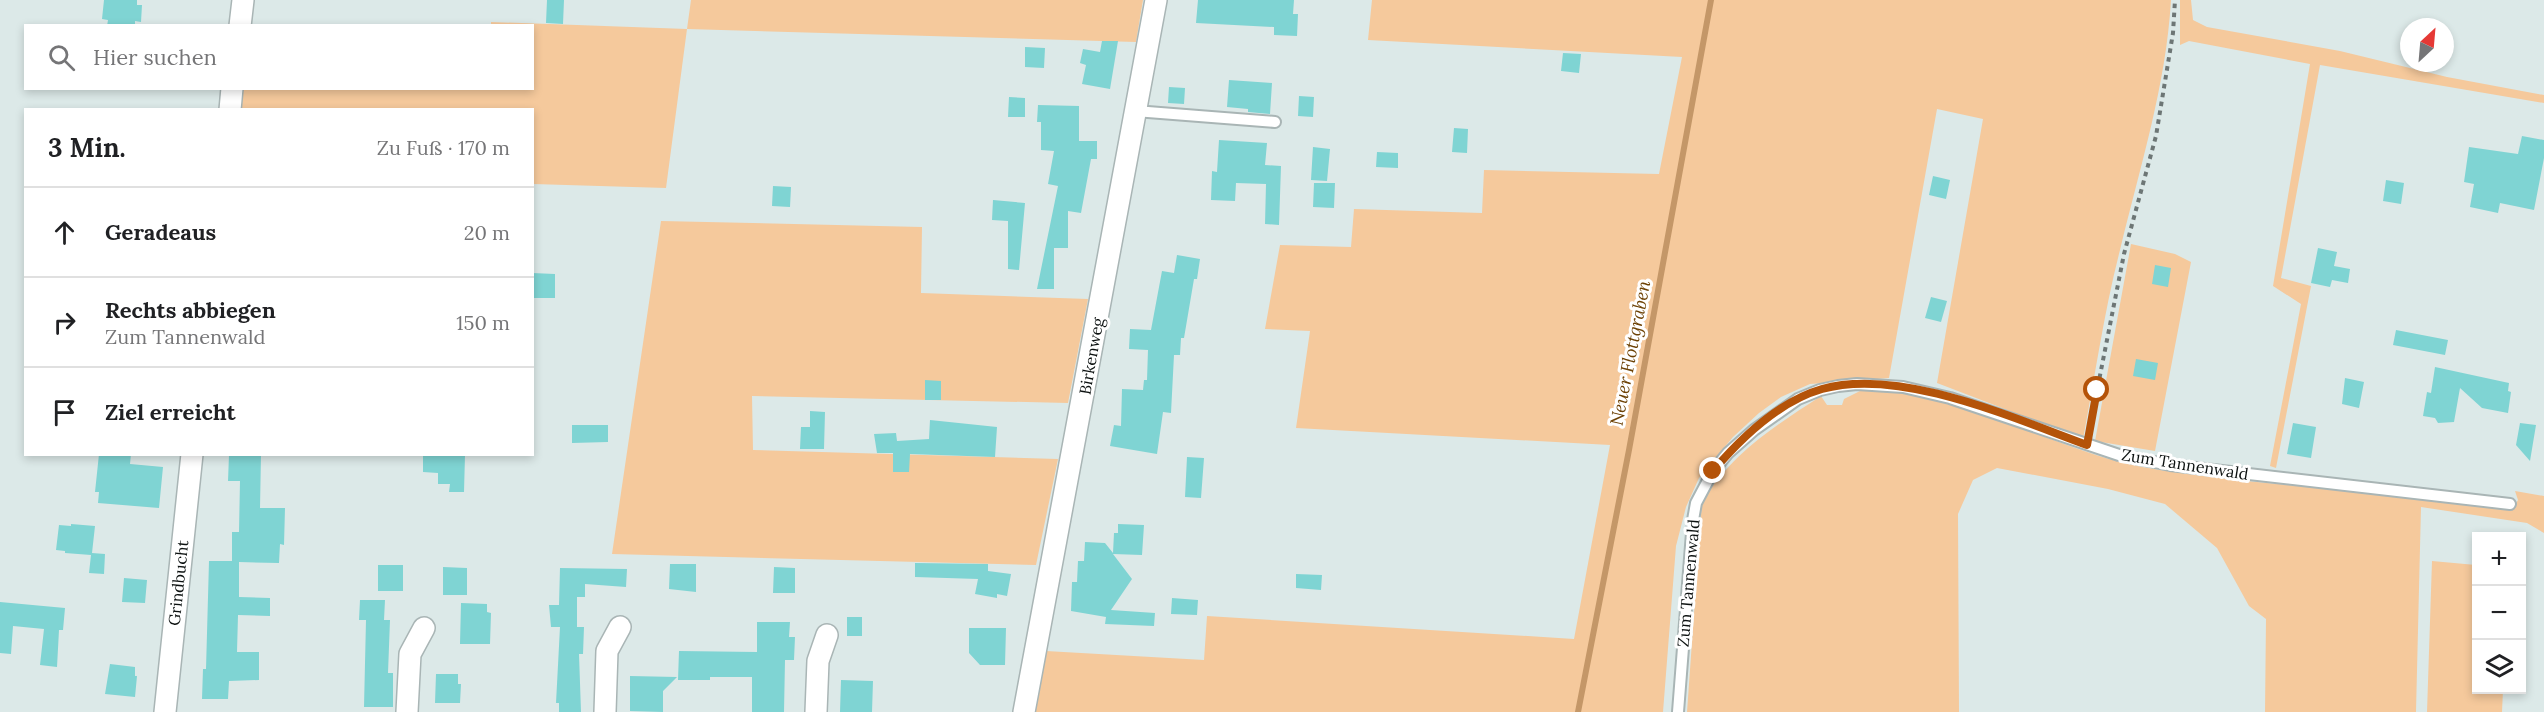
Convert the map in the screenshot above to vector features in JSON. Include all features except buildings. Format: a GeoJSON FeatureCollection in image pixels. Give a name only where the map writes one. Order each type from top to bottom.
{"type":"FeatureCollection","features":[{"type":"Feature","properties":{"kind":"street"},"geometry":{"type":"LineString","coordinates":[[240,24],[243,0]]}},
{"type":"Feature","properties":{"kind":"street","name":"Birkenweg"},"geometry":{"type":"LineString","coordinates":[[1024,712],[1156,0]]}},
{"type":"Feature","properties":{"kind":"street"},"geometry":{"type":"LineString","coordinates":[[230,108],[232,90]]}},
{"type":"Feature","properties":{"kind":"street","name":"Grindbucht"},"geometry":{"type":"LineString","coordinates":[[165,712],[192,456]]}},
{"type":"Feature","properties":{"kind":"street"},"geometry":{"type":"LineString","coordinates":[[605,712],[607,651],[620,627]]}},
{"type":"Feature","properties":{"kind":"street"},"geometry":{"type":"LineString","coordinates":[[407,712],[410,654],[424,628]]}},
{"type":"Feature","properties":{"kind":"street"},"geometry":{"type":"LineString","coordinates":[[816,712],[818,661],[827,635]]}},
{"type":"Feature","properties":{"kind":"lane"},"geometry":{"type":"LineString","coordinates":[[1135,111],[1275,122]]}},
{"type":"Feature","properties":{"kind":"lane","name":"Zum Tannenwald"},"geometry":{"type":"LineString","coordinates":[[1678,712],[1693,520],[1699,495],[1713,471],[1728,453],[1771,417],[1798,399],[1820,390],[1857,384],[1903,387],[1994,412],[2087,445],[2170,465],[2510,504]]}},
{"type":"Feature","properties":{"kind":"path"},"geometry":{"type":"LineString","coordinates":[[2087,445],[2124,254],[2156,136],[2173,33],[2175,0]]}},
{"type":"Feature","properties":{"kind":"shaded area"},"geometry":{"type":"Polygon","coordinates":[[[691,0],[1143,0],[1136,42],[687,29],[691,0]]]}},
{"type":"Feature","properties":{"kind":"shaded area"},"geometry":{"type":"Polygon","coordinates":[[[1372,0],[2171,0],[2158,95],[2109,297],[2083,439],[1937,383],[1983,119],[1937,109],[1889,378],[1810,384],[1781,397],[1733,437],[1699,478],[1686,507],[1676,546],[1663,712],[1034,712],[1046,651],[1204,660],[1207,616],[1574,639],[1610,445],[1296,428],[1310,331],[1265,329],[1280,245],[1351,247],[1354,209],[1482,213],[1484,170],[1659,174],[1682,57],[1368,40],[1372,0]]]}},
{"type":"Feature","properties":{"kind":"shaded area"},"geometry":{"type":"Polygon","coordinates":[[[2180,0],[2191,0],[2193,20],[2207,27],[2340,51],[2400,66],[2400,72],[2426,72],[2544,95],[2544,103],[2320,65],[2281,278],[2311,286],[2276,468],[2270,466],[2301,304],[2273,286],[2310,64],[2189,41],[2180,45],[2180,0]]]}},
{"type":"Feature","properties":{"kind":"shaded area"},"geometry":{"type":"Polygon","coordinates":[[[491,22],[687,29],[666,188],[534,184],[534,108],[239,108],[242,90],[534,90],[534,24],[491,24],[491,22]]]}},
{"type":"Feature","properties":{"kind":"shaded area"},"geometry":{"type":"Polygon","coordinates":[[[661,221],[922,227],[921,293],[1088,299],[1068,403],[752,396],[753,450],[1058,459],[1036,565],[612,554],[661,221]]]}},
{"type":"Feature","properties":{"kind":"shaded area"},"geometry":{"type":"Polygon","coordinates":[[[2131,244],[2175,254],[2191,262],[2155,451],[2095,441],[2131,244]]]}},
{"type":"Feature","properties":{"kind":"shaded area"},"geometry":{"type":"Polygon","coordinates":[[[1862,390],[1897,392],[1933,399],[2107,458],[2171,472],[2505,508],[2514,507],[2518,500],[2515,491],[2544,496],[2544,533],[2527,523],[2421,507],[2416,712],[2265,712],[2266,619],[2249,606],[2217,548],[2165,504],[2108,489],[1997,468],[1973,480],[1958,514],[1959,712],[1687,712],[1702,501],[1741,454],[1786,419],[1821,396],[1827,405],[1842,405],[1844,399],[1862,390]]]}},
{"type":"Feature","properties":{"kind":"shaded area"},"geometry":{"type":"Polygon","coordinates":[[[2432,561],[2472,565],[2472,694],[2503,694],[2502,712],[2427,712],[2432,561]]]}},
{"type":"Feature","properties":{"kind":"waterway","name":"Neuer Flottgraben"},"geometry":{"type":"LineString","coordinates":[[1578,712],[1629,450],[1711,0]]}},
{"type":"Feature","properties":{"kind":"route"},"geometry":{"type":"LineString","coordinates":[[1713,471],[1728,453],[1771,417],[1798,399],[1838,386],[1857,384],[1903,387],[1950,398],[2087,445],[2097,390]]}}]}
